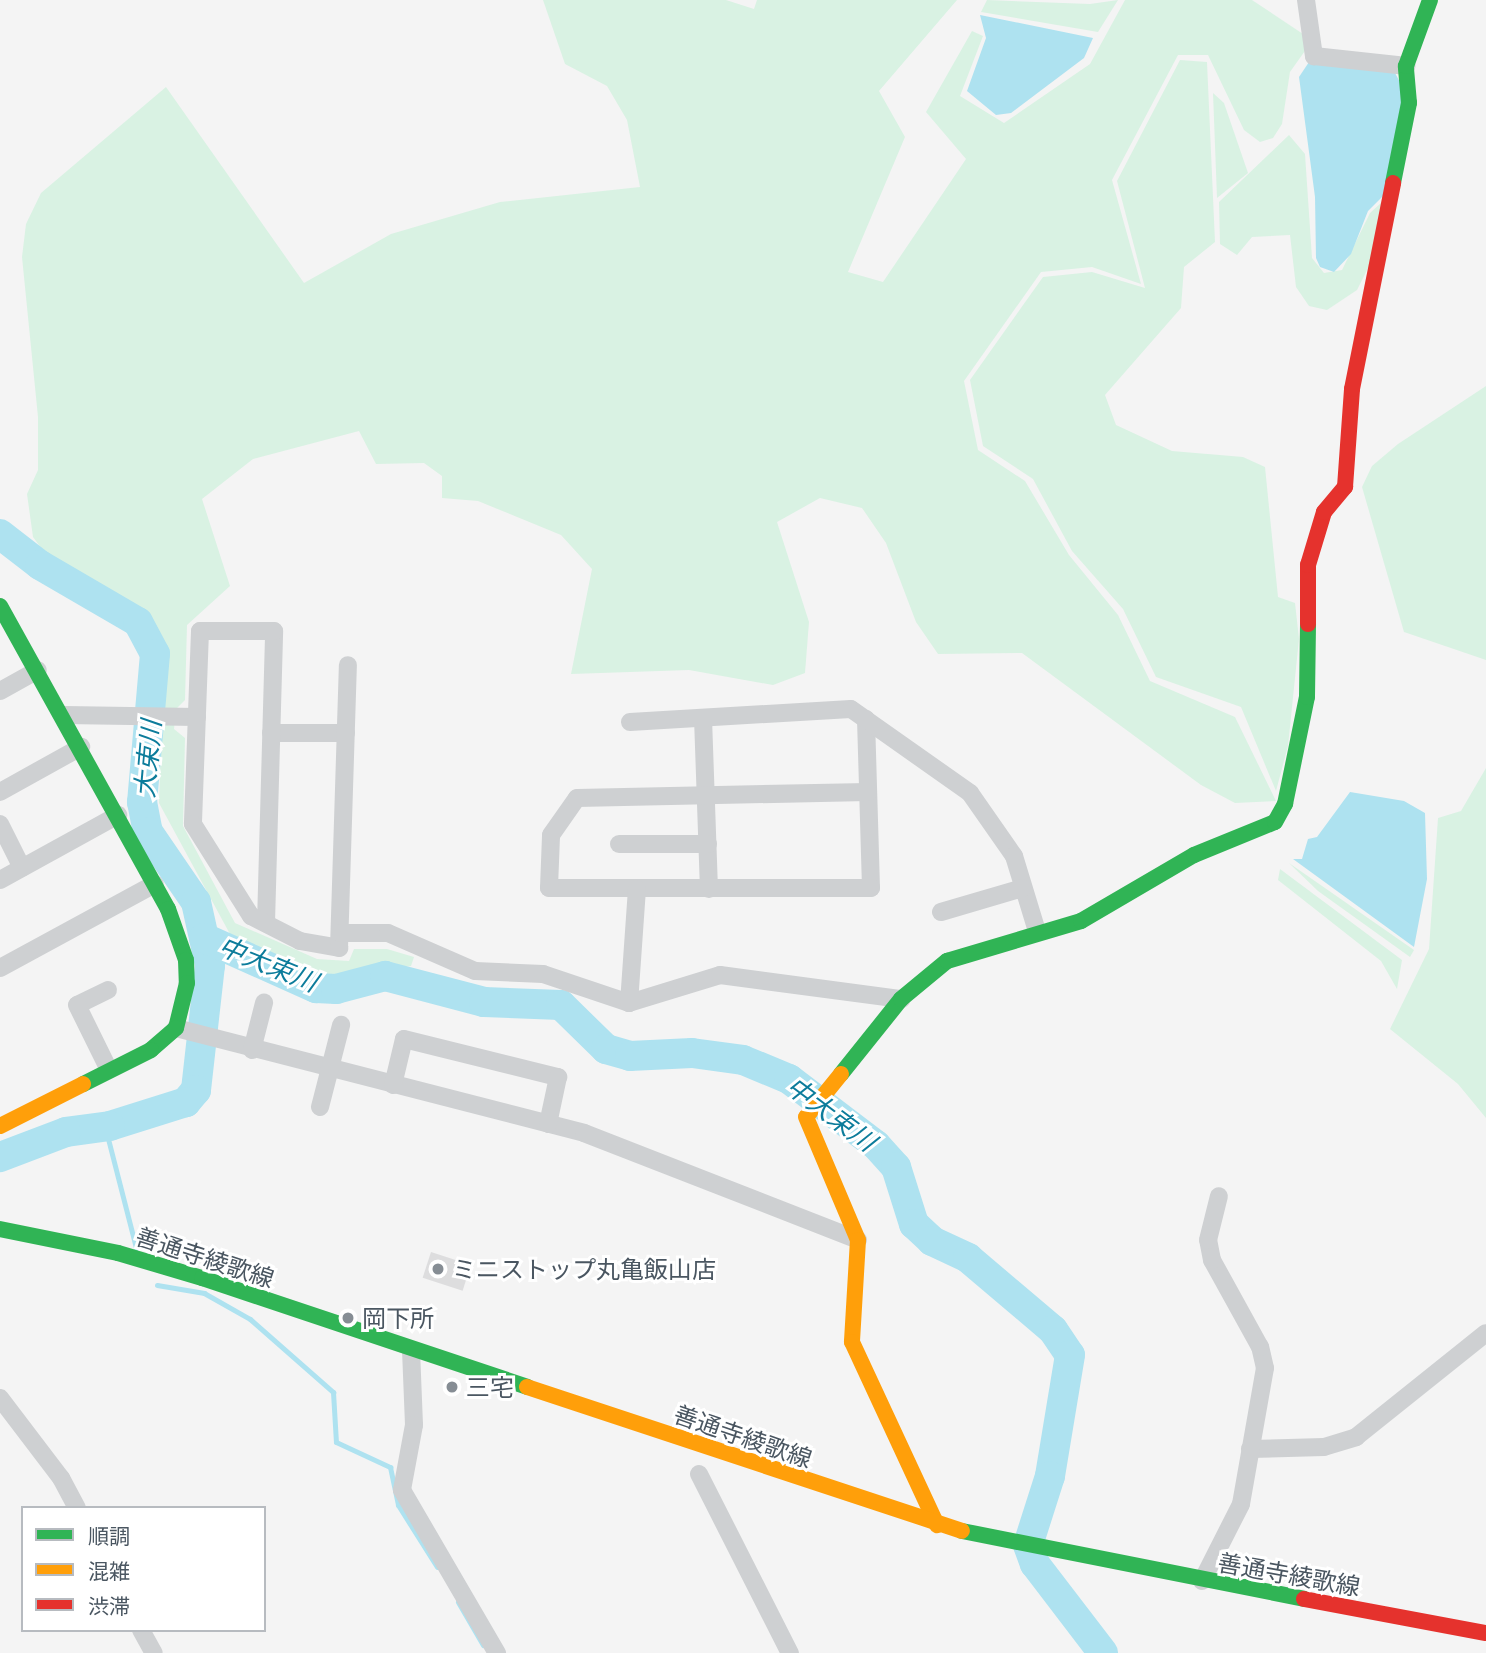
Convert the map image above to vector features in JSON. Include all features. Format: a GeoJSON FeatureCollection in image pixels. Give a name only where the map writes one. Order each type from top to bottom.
{"type":"FeatureCollection","features":[{"type":"Feature","properties":{"kind":"street"},"geometry":{"type":"LineString","coordinates":[[1306,0],[1314,56],[1406,66]]}},
{"type":"Feature","properties":{"kind":"street"},"geometry":{"type":"LineString","coordinates":[[937,1525],[852,1342],[858,1240],[808,1132],[810,1108],[901,999],[947,961],[1037,931],[1081,921],[1118,904],[1194,855],[1275,822],[1285,804],[1307,696],[1308,565],[1324,512],[1345,486],[1352,389],[1409,103],[1406,66],[1430,0]]}},
{"type":"Feature","properties":{"kind":"street"},"geometry":{"type":"LineString","coordinates":[[0,606],[64,715],[155,884],[186,960],[187,983],[181,1030],[151,1051],[0,1126]]}},
{"type":"Feature","properties":{"kind":"street"},"geometry":{"type":"LineString","coordinates":[[266,923],[274,631],[200,631],[193,824],[251,916],[300,941],[338,948],[341,933],[348,666]]}},
{"type":"Feature","properties":{"kind":"street"},"geometry":{"type":"LineString","coordinates":[[0,691],[38,670]]}},
{"type":"Feature","properties":{"kind":"street"},"geometry":{"type":"LineString","coordinates":[[630,722],[851,709],[970,793],[1014,856],[1037,931]]}},
{"type":"Feature","properties":{"kind":"street"},"geometry":{"type":"LineString","coordinates":[[64,715],[197,717]]}},
{"type":"Feature","properties":{"kind":"street"},"geometry":{"type":"LineString","coordinates":[[703,718],[709,889]]}},
{"type":"Feature","properties":{"kind":"street"},"geometry":{"type":"LineString","coordinates":[[866,719],[871,888],[549,888],[551,835],[576,798],[868,792]]}},
{"type":"Feature","properties":{"kind":"street"},"geometry":{"type":"LineString","coordinates":[[271,733],[346,733]]}},
{"type":"Feature","properties":{"kind":"street"},"geometry":{"type":"LineString","coordinates":[[0,792],[81,747]]}},
{"type":"Feature","properties":{"kind":"street"},"geometry":{"type":"LineString","coordinates":[[0,880],[118,815]]}},
{"type":"Feature","properties":{"kind":"street"},"geometry":{"type":"LineString","coordinates":[[0,824],[22,868]]}},
{"type":"Feature","properties":{"kind":"street"},"geometry":{"type":"LineString","coordinates":[[619,844],[708,844]]}},
{"type":"Feature","properties":{"kind":"street"},"geometry":{"type":"LineString","coordinates":[[0,967],[155,884]]}},
{"type":"Feature","properties":{"kind":"street"},"geometry":{"type":"LineString","coordinates":[[941,912],[1023,888]]}},
{"type":"Feature","properties":{"kind":"street"},"geometry":{"type":"LineString","coordinates":[[629,1003],[638,889]]}},
{"type":"Feature","properties":{"kind":"street"},"geometry":{"type":"LineString","coordinates":[[341,933],[388,933],[475,971],[543,974],[629,1003],[720,975],[901,999]]}},
{"type":"Feature","properties":{"kind":"street"},"geometry":{"type":"LineString","coordinates":[[108,990],[78,1005],[109,1070]]}},
{"type":"Feature","properties":{"kind":"street"},"geometry":{"type":"LineString","coordinates":[[253,1050],[264,1003]]}},
{"type":"Feature","properties":{"kind":"street"},"geometry":{"type":"LineString","coordinates":[[320,1107],[341,1025]]}},
{"type":"Feature","properties":{"kind":"street"},"geometry":{"type":"LineString","coordinates":[[181,1030],[548,1124],[858,1240]]}},
{"type":"Feature","properties":{"kind":"street"},"geometry":{"type":"LineString","coordinates":[[393,1085],[404,1039],[558,1077],[548,1124]]}},
{"type":"Feature","properties":{"kind":"street"},"geometry":{"type":"LineString","coordinates":[[1202,1581],[1241,1504],[1265,1368],[1259,1347],[1212,1261],[1208,1240],[1219,1196]]}},
{"type":"Feature","properties":{"kind":"street","name":"善通寺綾歌線"},"geometry":{"type":"LineString","coordinates":[[0,1229],[166,1267],[937,1525],[1049,1552],[1486,1633]]}},
{"type":"Feature","properties":{"kind":"street"},"geometry":{"type":"LineString","coordinates":[[1250,1449],[1324,1447],[1356,1437],[1486,1333]]}},
{"type":"Feature","properties":{"kind":"street"},"geometry":{"type":"LineString","coordinates":[[411,1350],[414,1424],[402,1490],[497,1653]]}},
{"type":"Feature","properties":{"kind":"street"},"geometry":{"type":"LineString","coordinates":[[0,1398],[61,1478],[76,1506]]}},
{"type":"Feature","properties":{"kind":"street"},"geometry":{"type":"LineString","coordinates":[[699,1474],[790,1653]]}},
{"type":"Feature","properties":{"kind":"street"},"geometry":{"type":"LineString","coordinates":[[142,1632],[154,1653]]}},
{"type":"Feature","properties":{"kind":"green space"},"geometry":{"type":"Polygon","coordinates":[[[543,0],[726,0],[754,9],[757,0],[957,0],[879,91],[905,137],[848,272],[883,282],[966,159],[926,112],[972,31],[983,36],[960,96],[1004,123],[1090,64],[1125,0],[1252,0],[1303,34],[1307,48],[1290,72],[1282,124],[1273,138],[1260,142],[1244,130],[1208,55],[1178,55],[1112,180],[1141,284],[1092,267],[1041,272],[964,381],[978,450],[1025,481],[1069,555],[1118,615],[1150,681],[1235,717],[1276,801],[1235,803],[1201,785],[1022,653],[938,654],[916,622],[886,543],[862,508],[820,498],[777,522],[809,622],[805,673],[773,685],[689,670],[571,674],[592,569],[561,535],[478,501],[442,498],[442,476],[424,463],[376,464],[359,431],[253,459],[202,499],[230,586],[187,625],[185,700],[176,709],[174,729],[185,738],[183,826],[235,923],[317,959],[349,961],[354,949],[387,949],[414,957],[411,966],[331,978],[307,974],[231,936],[159,803],[164,657],[148,620],[58,571],[33,537],[27,494],[38,470],[38,417],[22,257],[26,224],[41,193],[166,87],[304,283],[391,234],[500,202],[640,187],[627,120],[607,86],[565,64],[543,0]]]}},
{"type":"Feature","properties":{"kind":"green space"},"geometry":{"type":"Polygon","coordinates":[[[987,0],[1090,4],[1118,0],[1098,32],[981,12],[987,0]]]}},
{"type":"Feature","properties":{"kind":"green space"},"geometry":{"type":"Polygon","coordinates":[[[1180,60],[1207,62],[1215,242],[1184,267],[1181,308],[1105,395],[1116,425],[1172,451],[1243,457],[1265,467],[1278,597],[1295,603],[1299,639],[1288,746],[1276,791],[1241,707],[1156,677],[1123,609],[1072,551],[1033,479],[983,446],[970,380],[1043,277],[1092,272],[1145,288],[1117,181],[1180,60]]]}},
{"type":"Feature","properties":{"kind":"green space"},"geometry":{"type":"Polygon","coordinates":[[[1213,93],[1224,103],[1248,173],[1217,198],[1213,93]]]}},
{"type":"Feature","properties":{"kind":"green space"},"geometry":{"type":"Polygon","coordinates":[[[1289,135],[1305,154],[1312,258],[1324,273],[1342,270],[1370,213],[1382,202],[1369,266],[1357,290],[1327,310],[1309,306],[1296,287],[1290,235],[1252,237],[1237,255],[1220,244],[1219,202],[1289,135]]]}},
{"type":"Feature","properties":{"kind":"green space"},"geometry":{"type":"Polygon","coordinates":[[[1486,386],[1486,660],[1404,632],[1362,487],[1372,466],[1398,444],[1486,386]]]}},
{"type":"Feature","properties":{"kind":"green space"},"geometry":{"type":"Polygon","coordinates":[[[1486,768],[1486,1118],[1458,1084],[1390,1029],[1429,949],[1438,818],[1461,811],[1486,768]]]}},
{"type":"Feature","properties":{"kind":"green space"},"geometry":{"type":"Polygon","coordinates":[[[1289,863],[1414,950],[1410,957],[1318,891],[1289,863]]]}},
{"type":"Feature","properties":{"kind":"green space"},"geometry":{"type":"Polygon","coordinates":[[[1280,869],[1402,960],[1397,989],[1381,961],[1278,880],[1280,869]]]}},
{"type":"Feature","properties":{"kind":"water"},"geometry":{"type":"Polygon","coordinates":[[[980,15],[1093,38],[1084,58],[1011,113],[996,115],[967,91],[986,38],[980,15]]]}},
{"type":"Feature","properties":{"kind":"water"},"geometry":{"type":"Polygon","coordinates":[[[1309,62],[1394,71],[1404,90],[1383,196],[1368,211],[1351,254],[1334,272],[1320,267],[1316,258],[1315,197],[1299,77],[1309,62]]]}},
{"type":"Feature","properties":{"kind":"water"},"geometry":{"type":"Polygon","coordinates":[[[1350,792],[1404,801],[1425,813],[1427,879],[1414,947],[1293,859],[1302,859],[1308,839],[1317,837],[1350,792]]]}},
{"type":"Feature","properties":{"kind":"building"},"geometry":{"type":"Polygon","coordinates":[[[431,1252],[471,1265],[463,1291],[423,1278],[431,1252]]]}},
{"type":"Feature","properties":{"kind":"waterway","name":"大束川"},"geometry":{"type":"LineString","coordinates":[[0,534],[40,565],[138,622],[155,654],[142,802],[148,832],[196,902],[210,965],[196,1090],[186,1102],[110,1126],[66,1132],[0,1157]]}},
{"type":"Feature","properties":{"kind":"waterway","name":"中大束川"},"geometry":{"type":"LineString","coordinates":[[204,938],[316,988],[336,989],[385,976],[484,1002],[561,1005],[606,1049],[630,1056],[692,1053],[743,1060],[789,1079],[876,1145],[896,1167],[914,1224],[932,1241],[968,1258],[1053,1330],[1070,1355],[1050,1476],[1028,1545],[1035,1564],[1103,1653]]}},
{"type":"Feature","properties":{"kind":"waterway"},"geometry":{"type":"LineString","coordinates":[[105,1127],[136,1248]]}},
{"type":"Feature","properties":{"kind":"waterway"},"geometry":{"type":"LineString","coordinates":[[157,1285],[204,1293],[250,1319],[333,1392],[336,1442],[390,1467],[398,1505],[437,1567]]}},
{"type":"Feature","properties":{"kind":"waterway"},"geometry":{"type":"LineString","coordinates":[[458,1602],[483,1645]]}},
{"type":"Feature","properties":{"kind":"traffic: fast"},"geometry":{"type":"LineString","coordinates":[[1393,183],[1409,103],[1406,66],[1430,0]]}},
{"type":"Feature","properties":{"kind":"traffic: fast"},"geometry":{"type":"LineString","coordinates":[[0,606],[168,909],[186,960],[187,983],[176,1028],[151,1050],[83,1084]]}},
{"type":"Feature","properties":{"kind":"traffic: fast"},"geometry":{"type":"LineString","coordinates":[[841,1074],[901,999],[947,961],[1081,921],[1194,855],[1275,822],[1285,804],[1307,697],[1308,624]]}},
{"type":"Feature","properties":{"kind":"traffic: fast"},"geometry":{"type":"LineString","coordinates":[[0,1229],[118,1253],[202,1278],[527,1387]]}},
{"type":"Feature","properties":{"kind":"traffic: fast"},"geometry":{"type":"LineString","coordinates":[[962,1531],[1304,1599]]}},
{"type":"Feature","properties":{"kind":"traffic: slow"},"geometry":{"type":"LineString","coordinates":[[841,1074],[806,1117],[858,1240],[852,1342],[937,1525]]}},
{"type":"Feature","properties":{"kind":"traffic: slow"},"geometry":{"type":"LineString","coordinates":[[0,1126],[83,1084]]}},
{"type":"Feature","properties":{"kind":"traffic: slow"},"geometry":{"type":"LineString","coordinates":[[527,1387],[962,1531]]}},
{"type":"Feature","properties":{"kind":"traffic: jam"},"geometry":{"type":"LineString","coordinates":[[1308,624],[1308,565],[1324,512],[1345,487],[1352,389],[1393,183]]}},
{"type":"Feature","properties":{"kind":"traffic: jam"},"geometry":{"type":"LineString","coordinates":[[1304,1599],[1486,1633]]}},
{"type":"Feature","properties":{"kind":"place","name":"ミニストップ丸亀飯山店"},"geometry":{"type":"Point","coordinates":[438,1269]}},
{"type":"Feature","properties":{"kind":"place","name":"岡下所"},"geometry":{"type":"Point","coordinates":[348,1318]}},
{"type":"Feature","properties":{"kind":"place","name":"三宅"},"geometry":{"type":"Point","coordinates":[452,1387]}}]}
